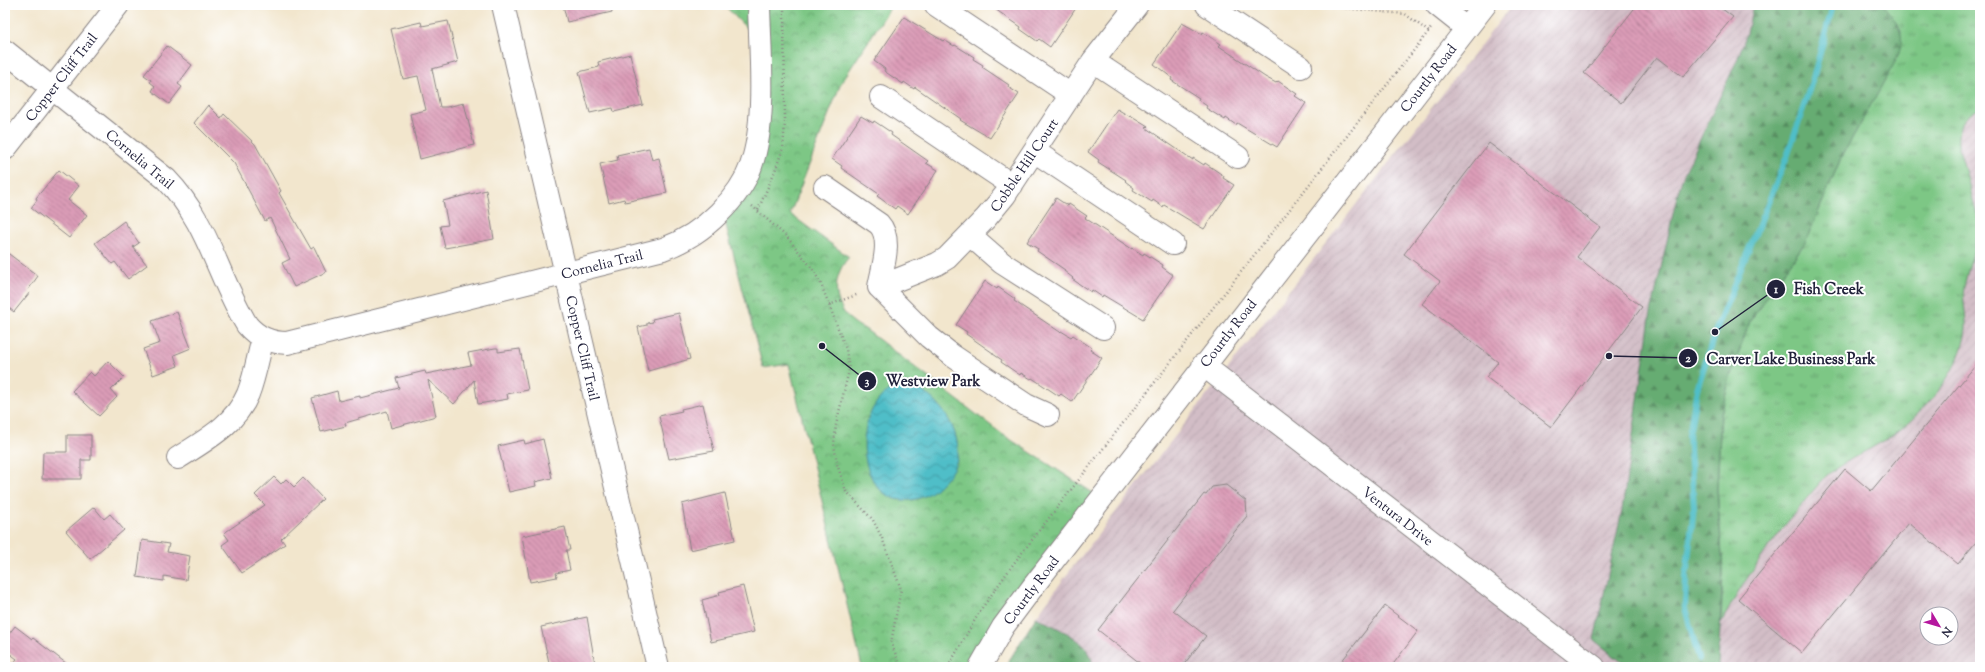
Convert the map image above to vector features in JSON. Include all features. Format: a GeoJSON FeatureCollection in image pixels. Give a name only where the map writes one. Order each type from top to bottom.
{"type":"FeatureCollection","features":[{"type":"Feature","properties":{"kind":"street","name":"Copper Cliff Trail"},"geometry":{"type":"LineString","coordinates":[[5,149],[118,5]]}},
{"type":"Feature","properties":{"kind":"street","name":"Copper Cliff Trail"},"geometry":{"type":"LineString","coordinates":[[503,5],[658,667]]}},
{"type":"Feature","properties":{"kind":"street","name":"Cornelia Trail"},"geometry":{"type":"LineString","coordinates":[[5,51],[153,167],[181,196],[201,226],[244,320],[250,329],[263,338],[281,343],[292,342],[649,252],[680,242],[702,229],[735,194],[751,167],[758,142],[760,118],[759,5]]}},
{"type":"Feature","properties":{"kind":"street"},"geometry":{"type":"LineString","coordinates":[[936,5],[1071,95]]}},
{"type":"Feature","properties":{"kind":"street","name":"Cobble Hill Court"},"geometry":{"type":"LineString","coordinates":[[879,287],[943,260],[992,212],[1012,185],[1093,62],[1136,5]]}},
{"type":"Feature","properties":{"kind":"street"},"geometry":{"type":"LineString","coordinates":[[1207,5],[1301,67]]}},
{"type":"Feature","properties":{"kind":"street","name":"Courtly Road"},"geometry":{"type":"LineString","coordinates":[[980,667],[1011,616],[1203,365],[1485,5]]}},
{"type":"Feature","properties":{"kind":"street"},"geometry":{"type":"LineString","coordinates":[[1441,8],[1466,28]]}},
{"type":"Feature","properties":{"kind":"street"},"geometry":{"type":"LineString","coordinates":[[1093,62],[1238,157]]}},
{"type":"Feature","properties":{"kind":"street"},"geometry":{"type":"LineString","coordinates":[[881,97],[1012,185]]}},
{"type":"Feature","properties":{"kind":"street"},"geometry":{"type":"LineString","coordinates":[[1034,151],[1173,244]]}},
{"type":"Feature","properties":{"kind":"street"},"geometry":{"type":"LineString","coordinates":[[825,187],[879,224],[884,230],[885,245],[879,287],[929,337],[953,356],[1026,405],[1048,415]]}},
{"type":"Feature","properties":{"kind":"street"},"geometry":{"type":"LineString","coordinates":[[970,235],[1002,263],[1103,328]]}},
{"type":"Feature","properties":{"kind":"street"},"geometry":{"type":"LineString","coordinates":[[178,458],[222,428],[240,409],[248,396],[263,338]]}},
{"type":"Feature","properties":{"kind":"street","name":"Ventura Drive"},"geometry":{"type":"LineString","coordinates":[[1203,365],[1594,667]]}},
{"type":"Feature","properties":{"kind":"path"},"geometry":{"type":"LineString","coordinates":[[1326,5],[1405,14],[1429,32]]}},
{"type":"Feature","properties":{"kind":"path"},"geometry":{"type":"LineString","coordinates":[[948,667],[980,611],[1014,563],[1429,32],[1441,8]]}},
{"type":"Feature","properties":{"kind":"path"},"geometry":{"type":"LineString","coordinates":[[735,194],[758,210],[786,237],[812,268],[829,305],[846,349],[849,370],[836,426],[834,444],[837,464],[846,490],[873,520],[882,538],[901,589],[891,643],[901,667]]}},
{"type":"Feature","properties":{"kind":"path"},"geometry":{"type":"LineString","coordinates":[[829,305],[879,287]]}},
{"type":"Feature","properties":{"kind":"shaded area"},"geometry":{"type":"Polygon","coordinates":[[[1512,5],[1980,5],[1980,667],[1005,667],[1036,617],[1065,577],[1512,5]]]}},
{"type":"Feature","properties":{"kind":"green space"},"geometry":{"type":"Polygon","coordinates":[[[724,5],[892,5],[841,83],[790,214],[849,257],[842,266],[836,287],[841,307],[847,316],[1002,434],[1101,498],[980,667],[862,667],[789,364],[763,368],[722,210],[751,167],[760,42],[724,5]]]}},
{"type":"Feature","properties":{"kind":"green space"},"geometry":{"type":"Polygon","coordinates":[[[1753,5],[1883,5],[1898,25],[1901,44],[1895,62],[1841,158],[1806,241],[1750,321],[1730,377],[1721,414],[1717,489],[1723,570],[1718,667],[1628,667],[1594,640],[1622,510],[1650,317],[1677,196],[1683,176],[1737,60],[1747,33],[1753,5]]]}},
{"type":"Feature","properties":{"kind":"green space"},"geometry":{"type":"Polygon","coordinates":[[[1883,5],[1980,5],[1980,108],[1966,118],[1960,127],[1958,137],[1958,144],[1979,222],[1979,231],[1964,287],[1966,329],[1963,344],[1958,358],[1943,385],[1923,409],[1892,436],[1835,469],[1826,476],[1811,493],[1769,546],[1732,603],[1721,623],[1723,570],[1717,489],[1721,414],[1730,377],[1750,321],[1806,241],[1841,158],[1899,53],[1901,30],[1883,5]]]}},
{"type":"Feature","properties":{"kind":"green space"},"geometry":{"type":"Polygon","coordinates":[[[1036,617],[1072,636],[1081,643],[1091,658],[1092,667],[1005,667],[1036,617]]]}},
{"type":"Feature","properties":{"kind":"water"},"geometry":{"type":"Polygon","coordinates":[[[902,384],[924,392],[942,409],[954,432],[958,455],[953,469],[937,488],[921,498],[910,500],[891,497],[877,487],[868,470],[864,450],[866,429],[872,410],[884,394],[902,384]]]}},
{"type":"Feature","properties":{"kind":"building"},"geometry":{"type":"Polygon","coordinates":[[[563,5],[611,5],[612,12],[567,22],[563,5]]]}},
{"type":"Feature","properties":{"kind":"building"},"geometry":{"type":"Polygon","coordinates":[[[989,5],[1078,5],[1050,47],[1039,39],[1037,41],[1020,29],[1021,27],[989,5]]]}},
{"type":"Feature","properties":{"kind":"building"},"geometry":{"type":"Polygon","coordinates":[[[1637,5],[1717,5],[1733,17],[1683,77],[1657,57],[1621,103],[1584,73],[1637,5]]]}},
{"type":"Feature","properties":{"kind":"building"},"geometry":{"type":"Polygon","coordinates":[[[904,17],[943,41],[944,40],[954,46],[955,45],[974,57],[973,59],[983,65],[982,67],[1009,85],[1008,87],[1019,94],[990,138],[960,120],[961,119],[915,87],[914,89],[904,82],[903,84],[884,71],[885,69],[874,61],[904,17]]]}},
{"type":"Feature","properties":{"kind":"building"},"geometry":{"type":"Polygon","coordinates":[[[448,21],[458,62],[432,69],[440,107],[464,103],[474,145],[420,159],[410,114],[426,110],[418,76],[403,79],[391,29],[421,22],[422,26],[448,21]]]}},
{"type":"Feature","properties":{"kind":"building"},"geometry":{"type":"Polygon","coordinates":[[[1182,23],[1202,34],[1203,32],[1221,44],[1219,46],[1265,77],[1276,83],[1278,81],[1297,94],[1295,96],[1306,103],[1277,147],[1237,123],[1236,125],[1226,118],[1225,120],[1206,108],[1207,106],[1198,100],[1199,98],[1171,80],[1172,78],[1154,64],[1182,23]]]}},
{"type":"Feature","properties":{"kind":"building"},"geometry":{"type":"Polygon","coordinates":[[[167,46],[192,65],[178,84],[182,87],[169,104],[152,91],[155,86],[150,82],[151,80],[144,75],[167,46]]]}},
{"type":"Feature","properties":{"kind":"building"},"geometry":{"type":"Polygon","coordinates":[[[630,54],[643,105],[614,112],[613,108],[590,113],[579,72],[599,67],[598,62],[630,54]]]}},
{"type":"Feature","properties":{"kind":"building"},"geometry":{"type":"Polygon","coordinates":[[[208,105],[221,118],[224,114],[255,144],[281,191],[279,193],[311,249],[314,247],[326,272],[294,287],[282,263],[290,259],[270,218],[265,221],[234,163],[194,123],[208,105]]]}},
{"type":"Feature","properties":{"kind":"building"},"geometry":{"type":"Polygon","coordinates":[[[1117,109],[1148,126],[1146,128],[1193,160],[1193,158],[1204,165],[1205,163],[1234,185],[1204,229],[1164,205],[1163,207],[1153,200],[1152,202],[1133,190],[1134,188],[1125,181],[1126,180],[1098,162],[1099,160],[1088,152],[1117,109]]]}},
{"type":"Feature","properties":{"kind":"building"},"geometry":{"type":"Polygon","coordinates":[[[861,116],[873,123],[874,121],[892,133],[891,135],[928,161],[926,163],[938,170],[908,214],[897,206],[895,209],[877,196],[879,194],[841,168],[842,166],[832,159],[861,116]]]}},
{"type":"Feature","properties":{"kind":"building"},"geometry":{"type":"Polygon","coordinates":[[[1489,143],[1600,227],[1577,257],[1642,307],[1551,427],[1486,377],[1498,362],[1422,304],[1440,281],[1404,254],[1489,143]]]}},
{"type":"Feature","properties":{"kind":"building"},"geometry":{"type":"Polygon","coordinates":[[[649,148],[652,160],[659,158],[667,193],[625,202],[624,199],[609,203],[600,164],[618,160],[617,155],[649,148]]]}},
{"type":"Feature","properties":{"kind":"building"},"geometry":{"type":"Polygon","coordinates":[[[59,170],[79,186],[68,200],[87,215],[69,238],[31,208],[37,200],[36,198],[59,170]]]}},
{"type":"Feature","properties":{"kind":"building"},"geometry":{"type":"Polygon","coordinates":[[[486,190],[494,239],[445,248],[440,226],[448,225],[443,201],[486,190]]]}},
{"type":"Feature","properties":{"kind":"building"},"geometry":{"type":"Polygon","coordinates":[[[1056,198],[1068,206],[1069,204],[1087,216],[1085,218],[1132,249],[1143,255],[1144,253],[1163,265],[1162,267],[1173,275],[1143,319],[1103,295],[1102,297],[1092,290],[1091,292],[1072,279],[1073,278],[1064,271],[1065,270],[1037,251],[1038,249],[1027,242],[1056,198]]]}},
{"type":"Feature","properties":{"kind":"building"},"geometry":{"type":"Polygon","coordinates":[[[124,221],[139,243],[133,247],[147,265],[128,279],[115,262],[112,264],[95,243],[124,221]]]}},
{"type":"Feature","properties":{"kind":"building"},"geometry":{"type":"Polygon","coordinates":[[[5,251],[38,276],[28,290],[30,292],[14,312],[5,305],[5,251]]]}},
{"type":"Feature","properties":{"kind":"building"},"geometry":{"type":"Polygon","coordinates":[[[985,281],[997,289],[998,287],[1015,299],[1014,301],[1060,332],[1061,331],[1071,337],[1073,335],[1092,348],[1090,350],[1102,358],[1072,402],[1061,394],[1059,396],[1032,378],[1031,379],[1021,373],[1020,375],[1001,362],[1002,360],[956,325],[985,281]]]}},
{"type":"Feature","properties":{"kind":"building"},"geometry":{"type":"Polygon","coordinates":[[[177,312],[191,348],[174,355],[178,366],[153,375],[143,349],[160,343],[152,321],[177,312]]]}},
{"type":"Feature","properties":{"kind":"building"},"geometry":{"type":"Polygon","coordinates":[[[679,313],[690,359],[648,371],[638,327],[653,322],[652,319],[679,313]]]}},
{"type":"Feature","properties":{"kind":"building"},"geometry":{"type":"Polygon","coordinates":[[[498,348],[498,352],[520,349],[528,390],[507,394],[508,399],[478,404],[474,380],[454,404],[428,380],[436,416],[391,428],[387,411],[345,423],[346,426],[321,432],[312,398],[337,391],[339,401],[360,396],[360,398],[399,388],[396,378],[425,371],[426,374],[471,365],[468,353],[498,348]]]}},
{"type":"Feature","properties":{"kind":"building"},"geometry":{"type":"Polygon","coordinates":[[[1980,360],[1980,537],[1958,564],[1909,523],[1802,653],[1738,599],[1845,469],[1871,491],[1980,360]]]}},
{"type":"Feature","properties":{"kind":"building"},"geometry":{"type":"Polygon","coordinates":[[[108,361],[124,377],[111,390],[117,397],[99,416],[72,391],[90,372],[94,376],[108,361]]]}},
{"type":"Feature","properties":{"kind":"building"},"geometry":{"type":"Polygon","coordinates":[[[703,404],[714,451],[669,459],[659,416],[682,411],[681,409],[703,404]]]}},
{"type":"Feature","properties":{"kind":"building"},"geometry":{"type":"Polygon","coordinates":[[[67,435],[91,435],[91,460],[81,460],[81,479],[42,479],[43,452],[67,452],[67,435]]]}},
{"type":"Feature","properties":{"kind":"building"},"geometry":{"type":"Polygon","coordinates":[[[543,439],[552,478],[535,482],[536,486],[509,492],[498,446],[524,440],[525,444],[543,439]]]}},
{"type":"Feature","properties":{"kind":"building"},"geometry":{"type":"Polygon","coordinates":[[[274,477],[281,484],[286,479],[294,487],[303,478],[323,499],[281,539],[285,544],[242,573],[222,545],[229,540],[224,533],[265,505],[255,495],[274,477]]]}},
{"type":"Feature","properties":{"kind":"building"},"geometry":{"type":"Polygon","coordinates":[[[1226,485],[1246,501],[1247,516],[1173,610],[1206,636],[1182,667],[1145,667],[1098,630],[1204,494],[1206,495],[1212,487],[1226,485]]]}},
{"type":"Feature","properties":{"kind":"building"},"geometry":{"type":"Polygon","coordinates":[[[725,493],[735,540],[690,550],[682,504],[725,493]]]}},
{"type":"Feature","properties":{"kind":"building"},"geometry":{"type":"Polygon","coordinates":[[[94,507],[104,519],[110,514],[124,530],[90,559],[66,531],[94,507]]]}},
{"type":"Feature","properties":{"kind":"building"},"geometry":{"type":"Polygon","coordinates":[[[565,527],[570,550],[566,550],[570,570],[556,573],[557,577],[530,582],[522,536],[565,527]]]}},
{"type":"Feature","properties":{"kind":"building"},"geometry":{"type":"Polygon","coordinates":[[[142,540],[169,544],[167,552],[190,556],[186,580],[164,576],[164,581],[137,577],[142,540]]]}},
{"type":"Feature","properties":{"kind":"building"},"geometry":{"type":"Polygon","coordinates":[[[743,586],[754,632],[711,642],[702,600],[720,595],[719,592],[743,586]]]}},
{"type":"Feature","properties":{"kind":"building"},"geometry":{"type":"Polygon","coordinates":[[[1385,606],[1418,631],[1391,667],[1337,667],[1385,606]]]}},
{"type":"Feature","properties":{"kind":"building"},"geometry":{"type":"Polygon","coordinates":[[[587,617],[595,664],[583,667],[550,667],[541,627],[587,617]]]}},
{"type":"Feature","properties":{"kind":"building"},"geometry":{"type":"Polygon","coordinates":[[[15,626],[71,667],[10,667],[17,659],[5,650],[5,639],[15,626]]]}},
{"type":"Feature","properties":{"kind":"waterway"},"geometry":{"type":"LineString","coordinates":[[1699,659],[1685,608],[1686,577],[1694,507],[1689,435],[1697,389],[1715,332],[1788,154],[1814,75],[1833,5]]}},
{"type":"Feature","properties":{"kind":"place","name":"Fish Creek"},"geometry":{"type":"Point","coordinates":[1715,332]}},
{"type":"Feature","properties":{"kind":"place","name":"Westview Park"},"geometry":{"type":"Point","coordinates":[822,346]}},
{"type":"Feature","properties":{"kind":"place","name":"Carver Lake Business Park"},"geometry":{"type":"Point","coordinates":[1609,356]}}]}
